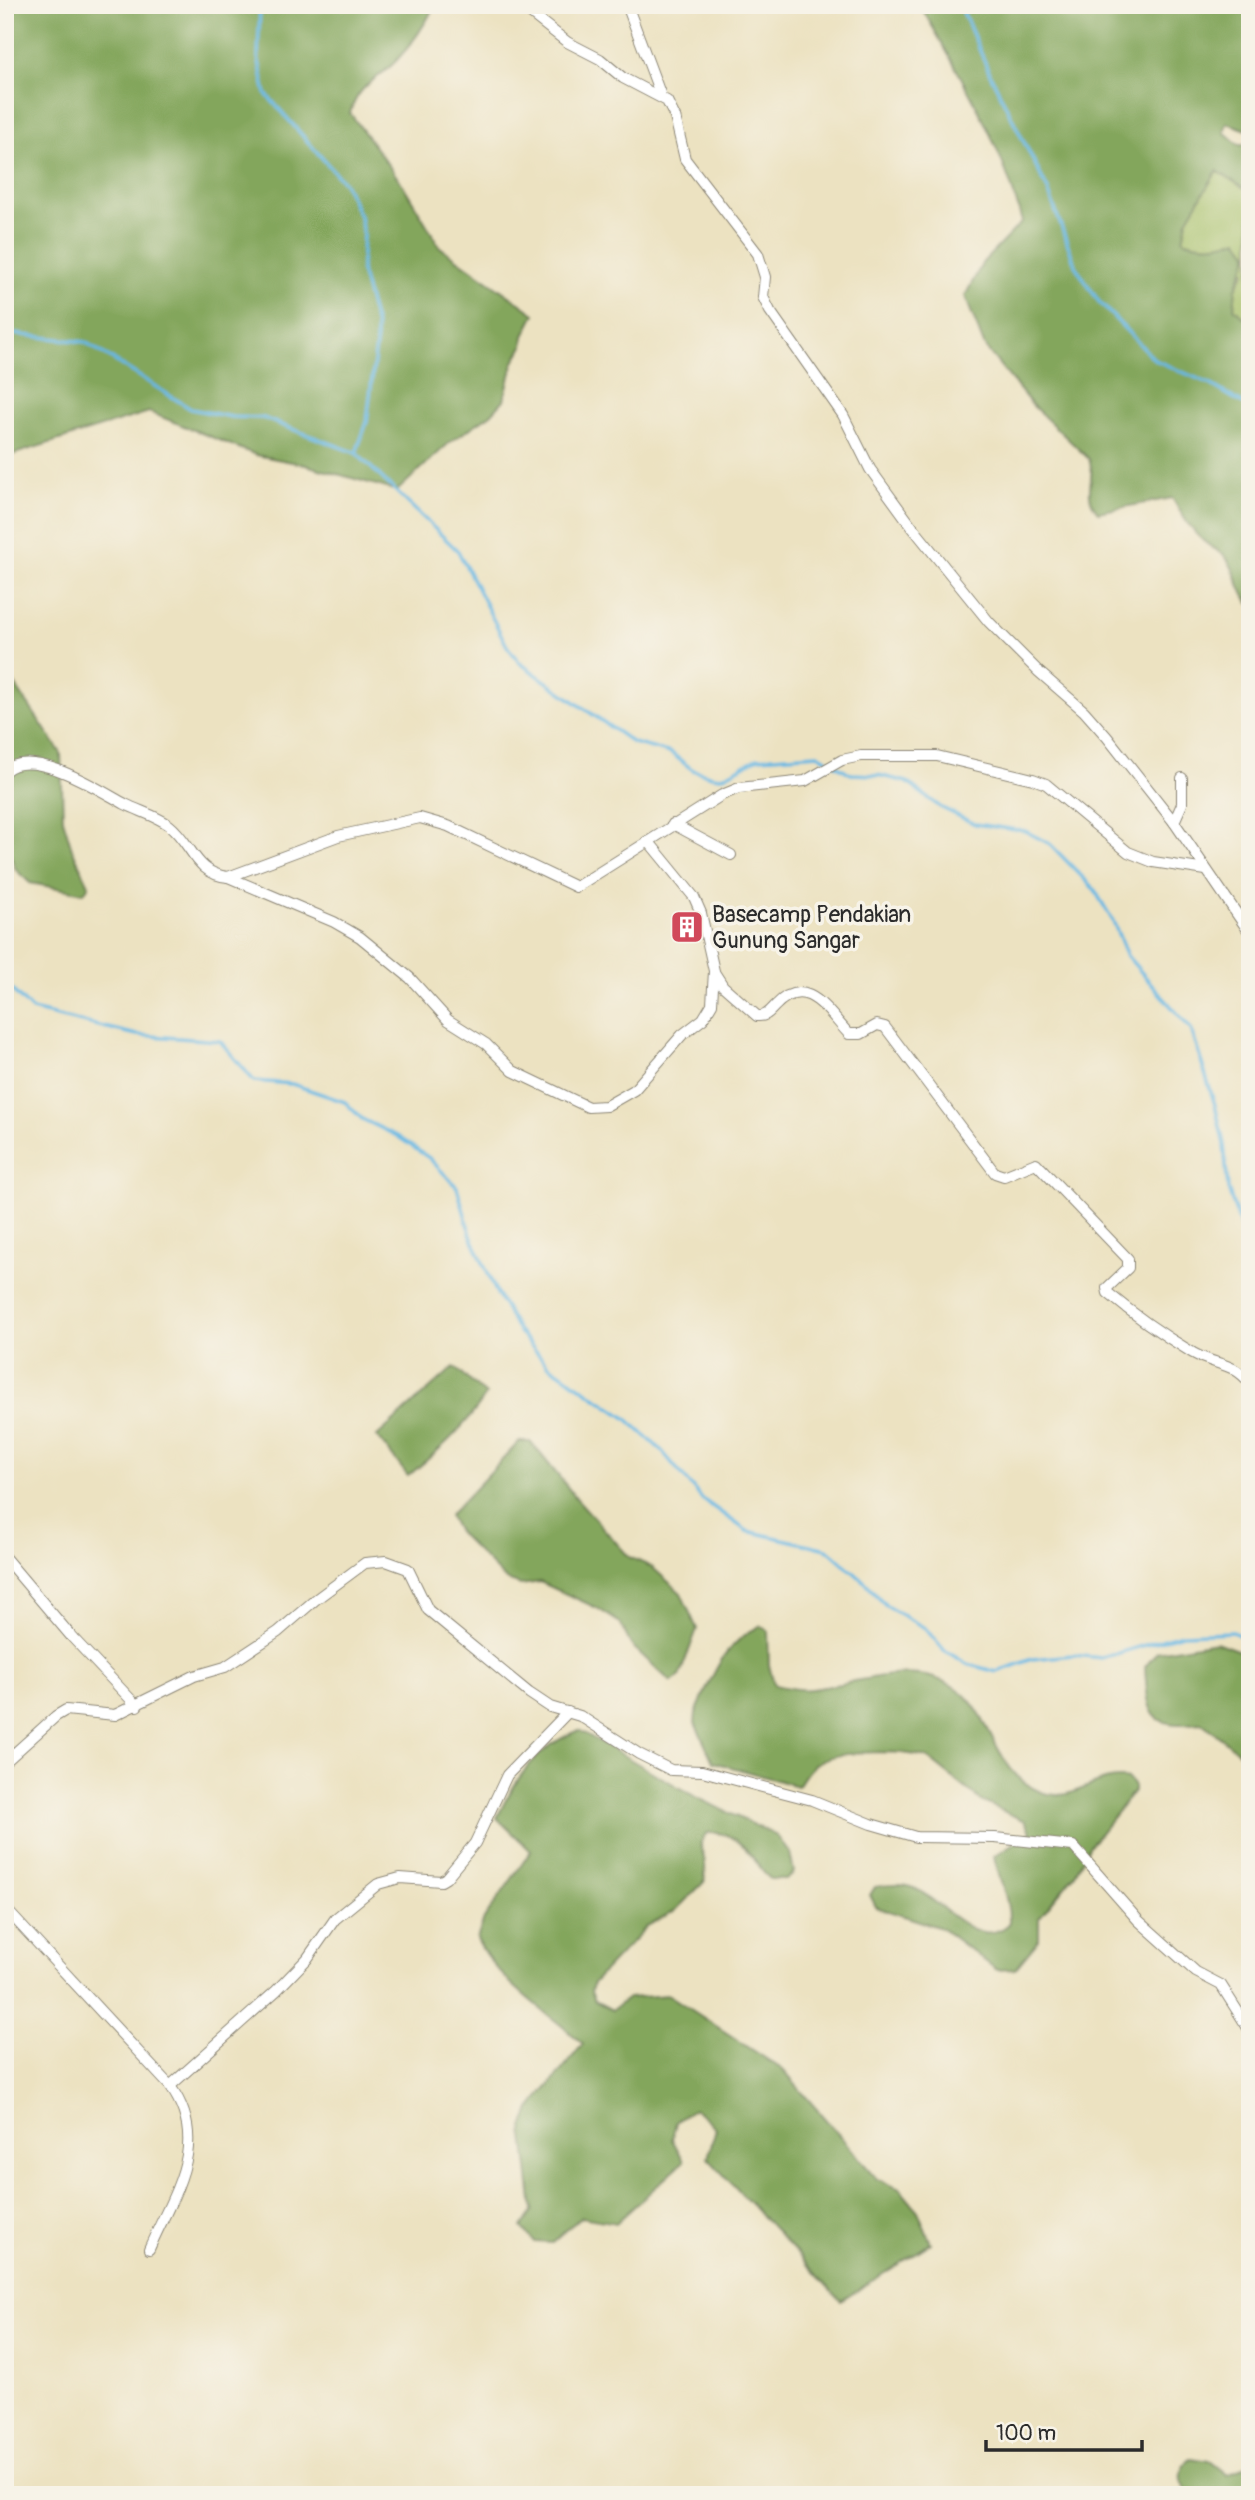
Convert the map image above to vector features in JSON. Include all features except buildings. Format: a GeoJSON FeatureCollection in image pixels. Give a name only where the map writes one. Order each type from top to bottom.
{"type":"FeatureCollection","features":[{"type":"Feature","properties":{"kind":"street"},"geometry":{"type":"LineString","coordinates":[[520,5],[567,42],[600,59],[623,78],[661,96],[671,106],[685,159],[758,254],[765,277],[763,295],[769,310],[843,415],[870,469],[989,622],[1039,672],[1084,711],[1174,822],[1250,933]]}},
{"type":"Feature","properties":{"kind":"street"},"geometry":{"type":"LineString","coordinates":[[627,5],[661,96]]}},
{"type":"Feature","properties":{"kind":"street"},"geometry":{"type":"LineString","coordinates":[[228,877],[338,836],[409,818],[433,819],[572,887],[581,885],[673,824],[740,788],[806,781],[842,760],[861,756],[937,756],[1046,784],[1128,852],[1153,862],[1206,870]]}},
{"type":"Feature","properties":{"kind":"street"},"geometry":{"type":"LineString","coordinates":[[5,771],[13,765],[26,764],[76,777],[164,822],[174,830],[203,868],[215,876],[228,877],[354,933],[410,978],[448,1020],[486,1044],[513,1071],[588,1107],[606,1106],[634,1090],[682,1035],[703,1019],[712,1004],[713,971],[694,897],[649,842]]}},
{"type":"Feature","properties":{"kind":"street"},"geometry":{"type":"LineString","coordinates":[[1174,822],[1182,804],[1182,778]]}},
{"type":"Feature","properties":{"kind":"street"},"geometry":{"type":"LineString","coordinates":[[673,824],[731,855]]}},
{"type":"Feature","properties":{"kind":"street"},"geometry":{"type":"LineString","coordinates":[[713,971],[723,986],[757,1016],[766,1015],[785,995],[800,992],[817,999],[849,1034],[861,1034],[877,1025],[885,1027],[995,1173],[1001,1177],[1032,1162],[1039,1165],[1128,1259],[1128,1268],[1108,1286],[1108,1293],[1134,1315],[1195,1353],[1236,1368],[1250,1383]]}},
{"type":"Feature","properties":{"kind":"street"},"geometry":{"type":"LineString","coordinates":[[5,1558],[137,1706]]}},
{"type":"Feature","properties":{"kind":"street"},"geometry":{"type":"LineString","coordinates":[[5,1762],[66,1710],[113,1716],[174,1685],[225,1667],[243,1657],[343,1578],[365,1563],[376,1560],[408,1569],[428,1610],[529,1693],[550,1707],[568,1712],[671,1770],[702,1771],[812,1800],[891,1832],[916,1838],[995,1838],[1068,1844],[1138,1920],[1196,1972],[1222,1985],[1250,2031]]}},
{"type":"Feature","properties":{"kind":"street"},"geometry":{"type":"LineString","coordinates":[[170,2086],[276,1991],[307,1959],[335,1919],[378,1884],[400,1878],[441,1881],[446,1878],[475,1843],[507,1775],[568,1712]]}},
{"type":"Feature","properties":{"kind":"street"},"geometry":{"type":"LineString","coordinates":[[5,1908],[170,2086],[188,2117],[188,2149],[184,2170],[149,2249]]}},
{"type":"Feature","properties":{"kind":"green space"},"geometry":{"type":"Polygon","coordinates":[[[5,5],[435,5],[408,47],[364,88],[350,113],[403,185],[440,247],[535,314],[513,364],[504,400],[491,414],[449,443],[397,491],[302,464],[256,455],[149,412],[5,457],[5,5]]]}},
{"type":"Feature","properties":{"kind":"green space"},"geometry":{"type":"Polygon","coordinates":[[[920,5],[1250,5],[1250,131],[1227,123],[1224,132],[1239,145],[1250,145],[1250,192],[1217,171],[1187,220],[1183,240],[1211,244],[1238,239],[1249,254],[1236,288],[1234,308],[1250,323],[1250,604],[1229,561],[1196,534],[1172,498],[1098,512],[1091,498],[1089,459],[1032,405],[985,347],[965,296],[983,262],[1022,222],[1014,193],[991,137],[965,84],[920,5]]]}},
{"type":"Feature","properties":{"kind":"green space"},"geometry":{"type":"Polygon","coordinates":[[[1217,170],[1250,192],[1250,323],[1234,308],[1236,288],[1245,272],[1221,244],[1201,245],[1183,240],[1187,220],[1217,170]]]}},
{"type":"Feature","properties":{"kind":"green space"},"geometry":{"type":"Polygon","coordinates":[[[5,670],[61,753],[63,819],[72,849],[89,885],[84,893],[30,883],[16,870],[5,842],[5,670]]]}},
{"type":"Feature","properties":{"kind":"green space"},"geometry":{"type":"Polygon","coordinates":[[[454,1367],[486,1395],[460,1428],[408,1476],[377,1436],[454,1367]]]}},
{"type":"Feature","properties":{"kind":"green space"},"geometry":{"type":"Polygon","coordinates":[[[519,1442],[531,1442],[629,1557],[652,1567],[681,1593],[697,1629],[679,1677],[671,1682],[631,1645],[620,1623],[597,1608],[540,1582],[521,1585],[506,1580],[459,1533],[449,1516],[519,1442]]]}},
{"type":"Feature","properties":{"kind":"green space"},"geometry":{"type":"Polygon","coordinates":[[[760,1626],[768,1631],[769,1665],[774,1685],[806,1689],[884,1676],[926,1676],[949,1684],[966,1697],[978,1712],[1008,1765],[1022,1780],[1041,1792],[1064,1794],[1117,1778],[1128,1779],[1134,1786],[1134,1791],[1090,1845],[1075,1874],[1039,1918],[1039,1940],[1015,1969],[997,1970],[941,1928],[876,1907],[870,1895],[875,1887],[909,1886],[972,1928],[984,1932],[997,1931],[1009,1924],[1009,1915],[994,1856],[1031,1833],[1025,1821],[983,1802],[928,1758],[917,1755],[873,1752],[830,1757],[813,1766],[798,1786],[713,1762],[695,1723],[696,1713],[713,1674],[727,1652],[747,1633],[760,1626]]]}},
{"type":"Feature","properties":{"kind":"green space"},"geometry":{"type":"Polygon","coordinates":[[[1216,1642],[1250,1655],[1250,1761],[1202,1723],[1172,1724],[1162,1721],[1155,1716],[1148,1698],[1145,1667],[1157,1652],[1216,1642]]]}},
{"type":"Feature","properties":{"kind":"green space"},"geometry":{"type":"Polygon","coordinates":[[[579,1730],[696,1797],[777,1836],[790,1853],[794,1872],[788,1879],[770,1879],[737,1841],[719,1833],[707,1833],[701,1845],[705,1881],[676,1910],[647,1926],[593,1983],[591,1992],[595,2001],[612,2010],[628,1998],[669,1995],[783,2070],[877,2179],[900,2189],[918,2211],[931,2243],[841,2301],[708,2158],[716,2128],[694,2108],[676,2122],[672,2139],[684,2161],[616,2223],[581,2217],[552,2243],[534,2242],[522,2227],[533,2210],[523,2128],[530,2109],[583,2044],[510,1982],[485,1954],[477,1939],[484,1919],[531,1851],[497,1818],[504,1803],[520,1777],[540,1754],[579,1730]]]}},
{"type":"Feature","properties":{"kind":"green space"},"geometry":{"type":"Polygon","coordinates":[[[1191,2458],[1210,2461],[1228,2475],[1250,2464],[1250,2495],[1189,2495],[1182,2485],[1181,2472],[1191,2458]]]}},
{"type":"Feature","properties":{"kind":"waterway"},"geometry":{"type":"LineString","coordinates":[[260,5],[258,57],[266,94],[344,183],[360,216],[363,235],[361,271],[376,326],[376,345],[367,422],[356,453],[458,551],[507,646],[520,663],[633,743],[671,753],[693,770],[722,777],[758,758],[818,754],[851,774],[878,775],[907,782],[940,807],[975,824],[1025,831],[1050,844],[1094,889],[1113,921],[1127,956],[1191,1029],[1215,1105],[1224,1144],[1228,1189],[1250,1254]]}},
{"type":"Feature","properties":{"kind":"waterway"},"geometry":{"type":"LineString","coordinates":[[960,5],[990,74],[1048,190],[1076,267],[1099,302],[1155,360],[1210,384],[1250,408]]}},
{"type":"Feature","properties":{"kind":"waterway"},"geometry":{"type":"LineString","coordinates":[[5,333],[85,342],[191,409],[232,417],[263,418],[356,453]]}},
{"type":"Feature","properties":{"kind":"waterway"},"geometry":{"type":"LineString","coordinates":[[5,983],[32,1010],[137,1035],[220,1041],[254,1081],[292,1084],[345,1102],[362,1119],[397,1136],[429,1158],[457,1187],[471,1236],[497,1294],[519,1332],[548,1365],[626,1418],[662,1451],[702,1499],[747,1531],[827,1549],[866,1583],[886,1606],[925,1628],[944,1650],[967,1664],[997,1672],[1032,1659],[1073,1655],[1102,1658],[1182,1634],[1232,1632],[1250,1640]]}},
{"type":"Feature","properties":{"kind":"place","name":"Basecamp Pendakian Gunung Sangar"},"geometry":{"type":"Point","coordinates":[687,927]}}]}
